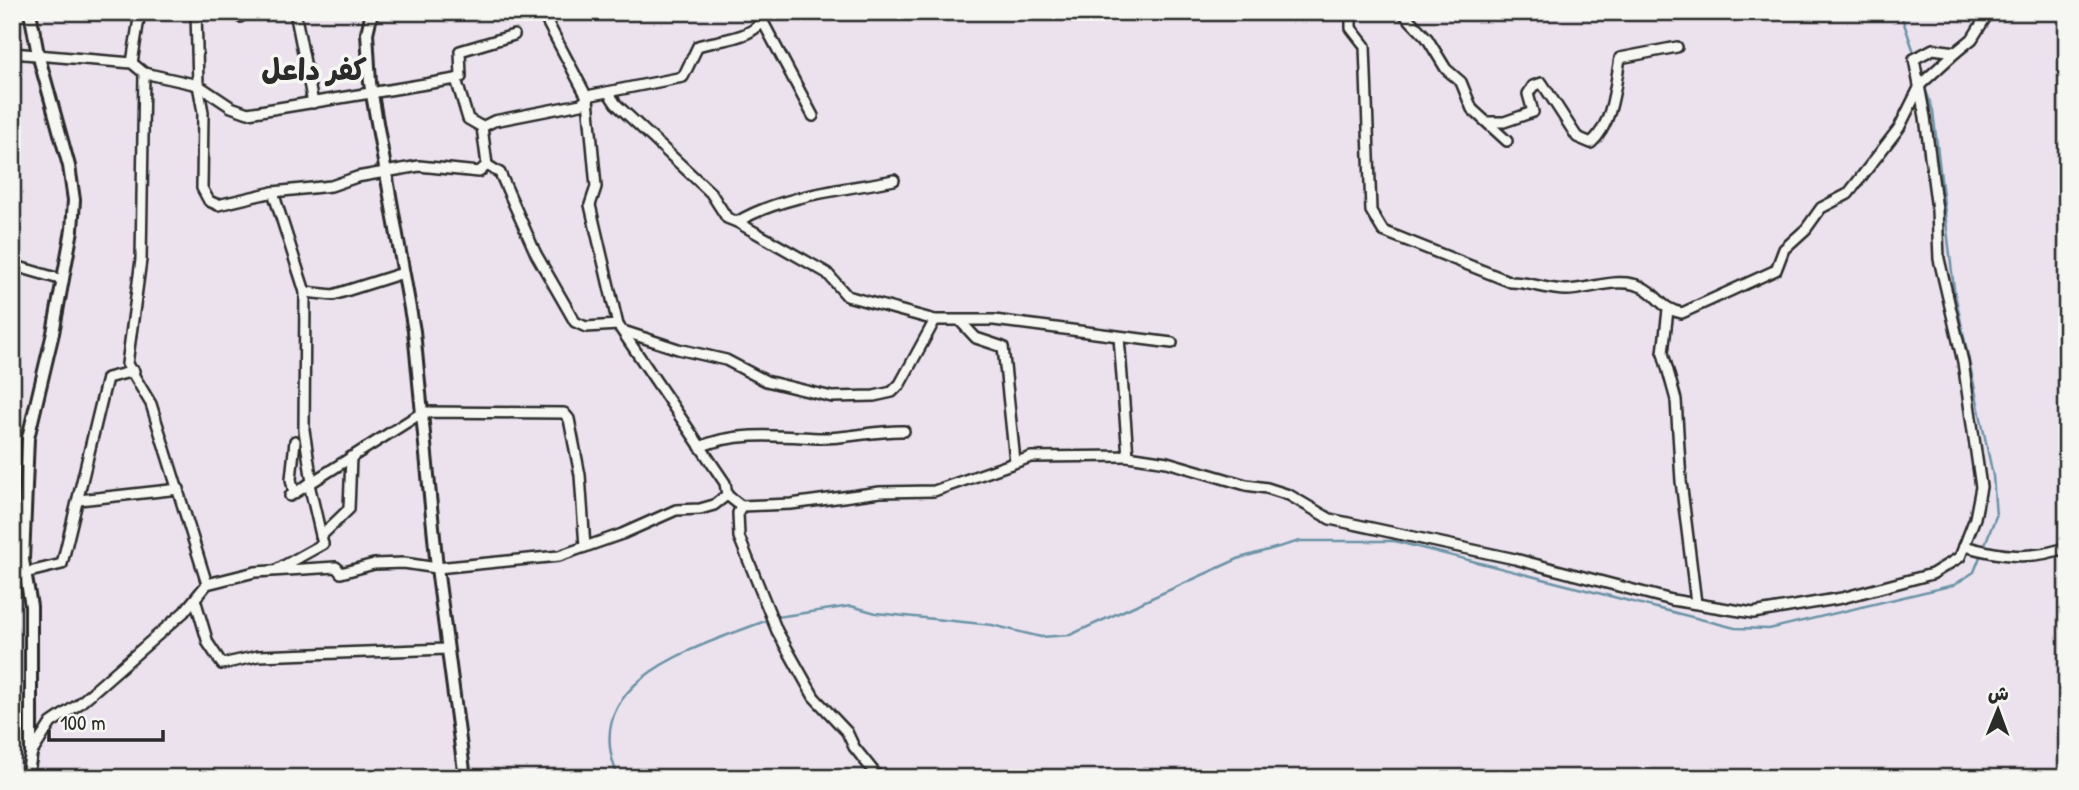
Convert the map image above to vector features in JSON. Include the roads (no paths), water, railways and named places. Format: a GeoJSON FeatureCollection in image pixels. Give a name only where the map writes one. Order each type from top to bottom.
{"type":"FeatureCollection","features":[{"type":"Feature","properties":{"kind":"street"},"geometry":{"type":"LineString","coordinates":[[27,778],[31,754],[31,606],[25,573],[28,438],[63,280],[72,230],[74,200],[69,166],[38,54],[30,12]]}},
{"type":"Feature","properties":{"kind":"street"},"geometry":{"type":"LineString","coordinates":[[132,63],[140,12]]}},
{"type":"Feature","properties":{"kind":"street"},"geometry":{"type":"LineString","coordinates":[[196,12],[198,85],[203,113],[202,188],[209,201],[218,205],[229,205],[273,192],[331,186],[385,171],[435,166],[470,174],[479,173],[487,165]]}},
{"type":"Feature","properties":{"kind":"street"},"geometry":{"type":"LineString","coordinates":[[295,12],[313,103]]}},
{"type":"Feature","properties":{"kind":"street"},"geometry":{"type":"LineString","coordinates":[[372,12],[367,33],[371,94],[403,273],[423,412],[437,568],[465,778]]}},
{"type":"Feature","properties":{"kind":"street"},"geometry":{"type":"LineString","coordinates":[[542,12],[588,99],[596,187],[590,205],[620,328],[725,483],[727,495],[741,506],[880,492],[934,491],[1031,457],[1128,456],[1167,461],[1245,485],[1267,488],[1289,495],[1330,519],[1406,533],[1672,600],[1753,613],[1842,598],[1932,574],[1960,557],[1975,518],[1981,487],[1963,362],[1939,259],[1937,210],[1921,85],[1914,59],[1933,49],[1956,52]]}},
{"type":"Feature","properties":{"kind":"street"},"geometry":{"type":"LineString","coordinates":[[1351,12],[1351,28],[1365,46],[1371,211],[1383,232],[1511,282],[1530,282],[1562,290],[1621,282],[1643,287],[1668,310],[1682,313],[1776,270],[1784,248],[1806,229],[1821,208],[1848,194],[1899,128],[1921,85],[1972,39],[1989,12]]}},
{"type":"Feature","properties":{"kind":"street"},"geometry":{"type":"LineString","coordinates":[[1402,12],[1427,38],[1447,69],[1461,82],[1472,110],[1507,141]]}},
{"type":"Feature","properties":{"kind":"street"},"geometry":{"type":"LineString","coordinates":[[482,127],[494,121],[581,104],[608,92],[682,77],[698,46],[756,30],[764,17]]}},
{"type":"Feature","properties":{"kind":"street"},"geometry":{"type":"LineString","coordinates":[[764,17],[813,116]]}},
{"type":"Feature","properties":{"kind":"street"},"geometry":{"type":"LineString","coordinates":[[12,52],[132,63],[144,73],[198,85],[231,107],[248,113],[456,79],[461,77],[460,51],[513,35]]}},
{"type":"Feature","properties":{"kind":"street"},"geometry":{"type":"LineString","coordinates":[[1488,122],[1504,122],[1533,112],[1528,94],[1533,86],[1542,83],[1577,137],[1591,143],[1600,135],[1609,112],[1620,58],[1677,47]]}},
{"type":"Feature","properties":{"kind":"street"},"geometry":{"type":"LineString","coordinates":[[144,73],[141,260],[127,364],[134,371],[151,404],[180,489],[207,584]]}},
{"type":"Feature","properties":{"kind":"street"},"geometry":{"type":"LineString","coordinates":[[456,79],[468,119],[482,127]]}},
{"type":"Feature","properties":{"kind":"street"},"geometry":{"type":"LineString","coordinates":[[608,92],[616,104],[711,193],[727,218],[827,273],[847,296],[935,320],[994,320],[1172,343]]}},
{"type":"Feature","properties":{"kind":"street"},"geometry":{"type":"LineString","coordinates":[[482,127],[487,165]]}},
{"type":"Feature","properties":{"kind":"street"},"geometry":{"type":"LineString","coordinates":[[487,165],[500,173],[536,254],[575,322],[586,327],[620,328],[678,349],[726,360],[766,381],[832,397],[855,398],[892,392],[900,384],[935,320]]}},
{"type":"Feature","properties":{"kind":"street"},"geometry":{"type":"LineString","coordinates":[[737,222],[754,212],[800,199],[894,180]]}},
{"type":"Feature","properties":{"kind":"street"},"geometry":{"type":"LineString","coordinates":[[273,192],[305,292],[304,430],[310,483],[323,544],[319,549],[275,571]]}},
{"type":"Feature","properties":{"kind":"street"},"geometry":{"type":"LineString","coordinates":[[12,265],[63,280]]}},
{"type":"Feature","properties":{"kind":"street"},"geometry":{"type":"LineString","coordinates":[[305,292],[333,295],[403,273]]}},
{"type":"Feature","properties":{"kind":"street"},"geometry":{"type":"LineString","coordinates":[[1668,310],[1663,353],[1676,400],[1681,481],[1696,603]]}},
{"type":"Feature","properties":{"kind":"street"},"geometry":{"type":"LineString","coordinates":[[961,322],[976,338],[1003,347],[1015,461]]}},
{"type":"Feature","properties":{"kind":"street"},"geometry":{"type":"LineString","coordinates":[[1119,337],[1128,456]]}},
{"type":"Feature","properties":{"kind":"street"},"geometry":{"type":"LineString","coordinates":[[25,573],[62,564],[107,378],[134,371]]}},
{"type":"Feature","properties":{"kind":"street"},"geometry":{"type":"LineString","coordinates":[[295,441],[292,494],[423,412],[564,413],[569,419],[580,475],[585,547]]}},
{"type":"Feature","properties":{"kind":"street"},"geometry":{"type":"LineString","coordinates":[[700,447],[715,440],[798,435],[819,438],[876,430],[904,431]]}},
{"type":"Feature","properties":{"kind":"street"},"geometry":{"type":"LineString","coordinates":[[321,536],[349,509],[351,457]]}},
{"type":"Feature","properties":{"kind":"street"},"geometry":{"type":"LineString","coordinates":[[79,500],[180,489]]}},
{"type":"Feature","properties":{"kind":"street"},"geometry":{"type":"LineString","coordinates":[[31,754],[51,723],[79,704],[195,599],[207,584],[255,572],[336,567],[341,573],[374,564],[404,563],[437,568],[537,559],[622,534],[666,513],[714,505],[727,495]]}},
{"type":"Feature","properties":{"kind":"street"},"geometry":{"type":"LineString","coordinates":[[741,506],[738,513],[739,537],[776,631],[814,697],[847,732],[854,747],[879,778]]}},
{"type":"Feature","properties":{"kind":"street"},"geometry":{"type":"LineString","coordinates":[[1964,546],[2000,556],[2040,556],[2067,547]]}},
{"type":"Feature","properties":{"kind":"street"},"geometry":{"type":"LineString","coordinates":[[195,599],[208,643],[222,664],[258,656],[447,649]]}},
{"type":"Feature","properties":{"kind":"waterway"},"geometry":{"type":"LineString","coordinates":[[1900,12],[1915,55]]}},
{"type":"Feature","properties":{"kind":"waterway"},"geometry":{"type":"LineString","coordinates":[[777,617],[851,606],[876,613],[992,625],[1041,637],[1070,635],[1240,558],[1300,541],[1394,541],[1735,628],[1769,629],[1954,585],[1974,572],[1996,516],[1993,476],[1954,289],[1933,111],[1924,85]]}},
{"type":"Feature","properties":{"kind":"waterway"},"geometry":{"type":"LineString","coordinates":[[619,778],[610,744],[613,716],[628,692],[650,672],[677,656],[765,621]]}},
{"type":"Feature","properties":{"kind":"district","name":"كفر داعل"},"geometry":{"type":"Point","coordinates":[314,70]}}]}
